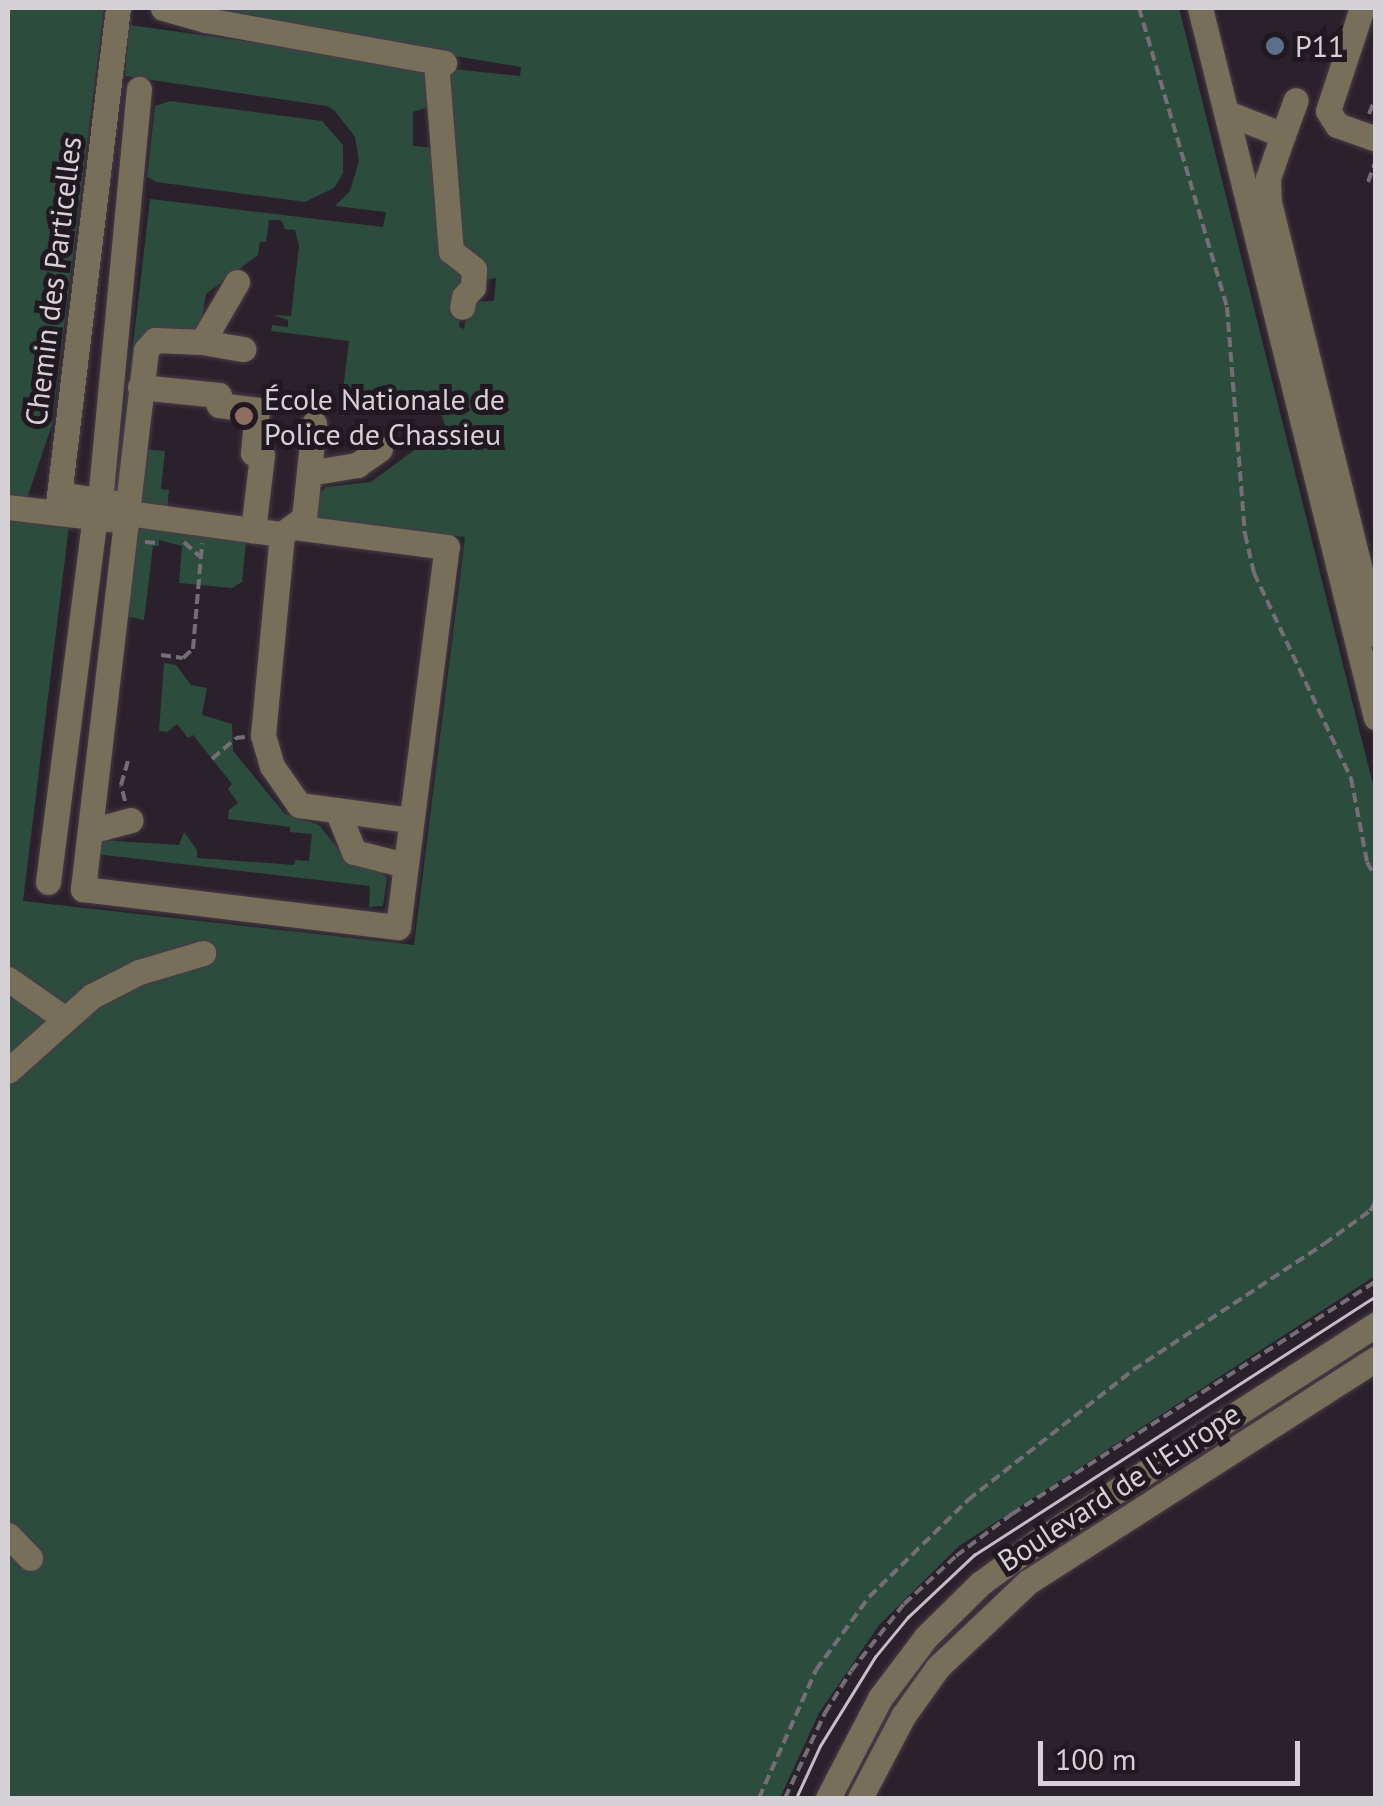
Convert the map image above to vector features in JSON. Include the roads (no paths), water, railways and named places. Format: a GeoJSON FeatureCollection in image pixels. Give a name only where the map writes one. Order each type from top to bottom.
{"type":"FeatureCollection","features":[{"type":"Feature","properties":{"kind":"street","name":"Chemin des Particelles"},"geometry":{"type":"LineString","coordinates":[[58,503],[118,8]]}},
{"type":"Feature","properties":{"kind":"street"},"geometry":{"type":"LineString","coordinates":[[162,8],[206,20],[440,63],[451,250],[474,269],[473,287],[464,296],[462,307]]}},
{"type":"Feature","properties":{"kind":"street"},"geometry":{"type":"LineString","coordinates":[[1200,8],[1376,718]]}},
{"type":"Feature","properties":{"kind":"street"},"geometry":{"type":"LineString","coordinates":[[1362,8],[1328,111],[1337,125],[1376,139]]}},
{"type":"Feature","properties":{"kind":"street"},"geometry":{"type":"LineString","coordinates":[[48,882],[98,509],[139,89]]}},
{"type":"Feature","properties":{"kind":"street"},"geometry":{"type":"LineString","coordinates":[[1296,100],[1268,178],[1269,202],[1376,634]]}},
{"type":"Feature","properties":{"kind":"street"},"geometry":{"type":"LineString","coordinates":[[1227,113],[1283,134]]}},
{"type":"Feature","properties":{"kind":"street"},"geometry":{"type":"LineString","coordinates":[[202,342],[237,282]]}},
{"type":"Feature","properties":{"kind":"street"},"geometry":{"type":"LineString","coordinates":[[8,507],[58,503],[98,509],[116,503],[128,514],[448,547],[398,927],[83,889],[128,514],[140,387],[146,350],[156,340],[242,349]]}},
{"type":"Feature","properties":{"kind":"street"},"geometry":{"type":"LineString","coordinates":[[140,387],[219,396],[218,405],[257,410],[252,454],[262,454],[254,530]]}},
{"type":"Feature","properties":{"kind":"street"},"geometry":{"type":"LineString","coordinates":[[314,424],[304,518],[287,530],[263,735],[272,766],[300,805],[410,820]]}},
{"type":"Feature","properties":{"kind":"street"},"geometry":{"type":"LineString","coordinates":[[309,473],[357,465],[380,449]]}},
{"type":"Feature","properties":{"kind":"street"},"geometry":{"type":"LineString","coordinates":[[337,810],[354,852],[405,865]]}},
{"type":"Feature","properties":{"kind":"street"},"geometry":{"type":"LineString","coordinates":[[90,832],[130,820]]}},
{"type":"Feature","properties":{"kind":"street"},"geometry":{"type":"LineString","coordinates":[[8,1072],[64,1018],[117,982],[203,953]]}},
{"type":"Feature","properties":{"kind":"street"},"geometry":{"type":"LineString","coordinates":[[8,978],[64,1018]]}},
{"type":"Feature","properties":{"kind":"street"},"geometry":{"type":"LineString","coordinates":[[828,1798],[880,1698],[926,1638],[981,1583],[1048,1534],[1376,1324]]}},
{"type":"Feature","properties":{"kind":"street","name":"Boulevard de l'Europe"},"geometry":{"type":"LineString","coordinates":[[860,1798],[903,1716],[938,1667],[1028,1582],[1376,1359]]}},
{"type":"Feature","properties":{"kind":"street"},"geometry":{"type":"LineString","coordinates":[[8,1535],[30,1558]]}},
{"type":"Feature","properties":{"kind":"tram line"},"geometry":{"type":"LineString","coordinates":[[796,1798],[820,1746],[875,1657],[908,1617],[974,1555],[1376,1296]]}},
{"type":"Feature","properties":{"kind":"place","name":"P11"},"geometry":{"type":"Point","coordinates":[1275,46]}},
{"type":"Feature","properties":{"kind":"place","name":"École Nationale de Police de Chassieu"},"geometry":{"type":"Point","coordinates":[244,416]}}]}
